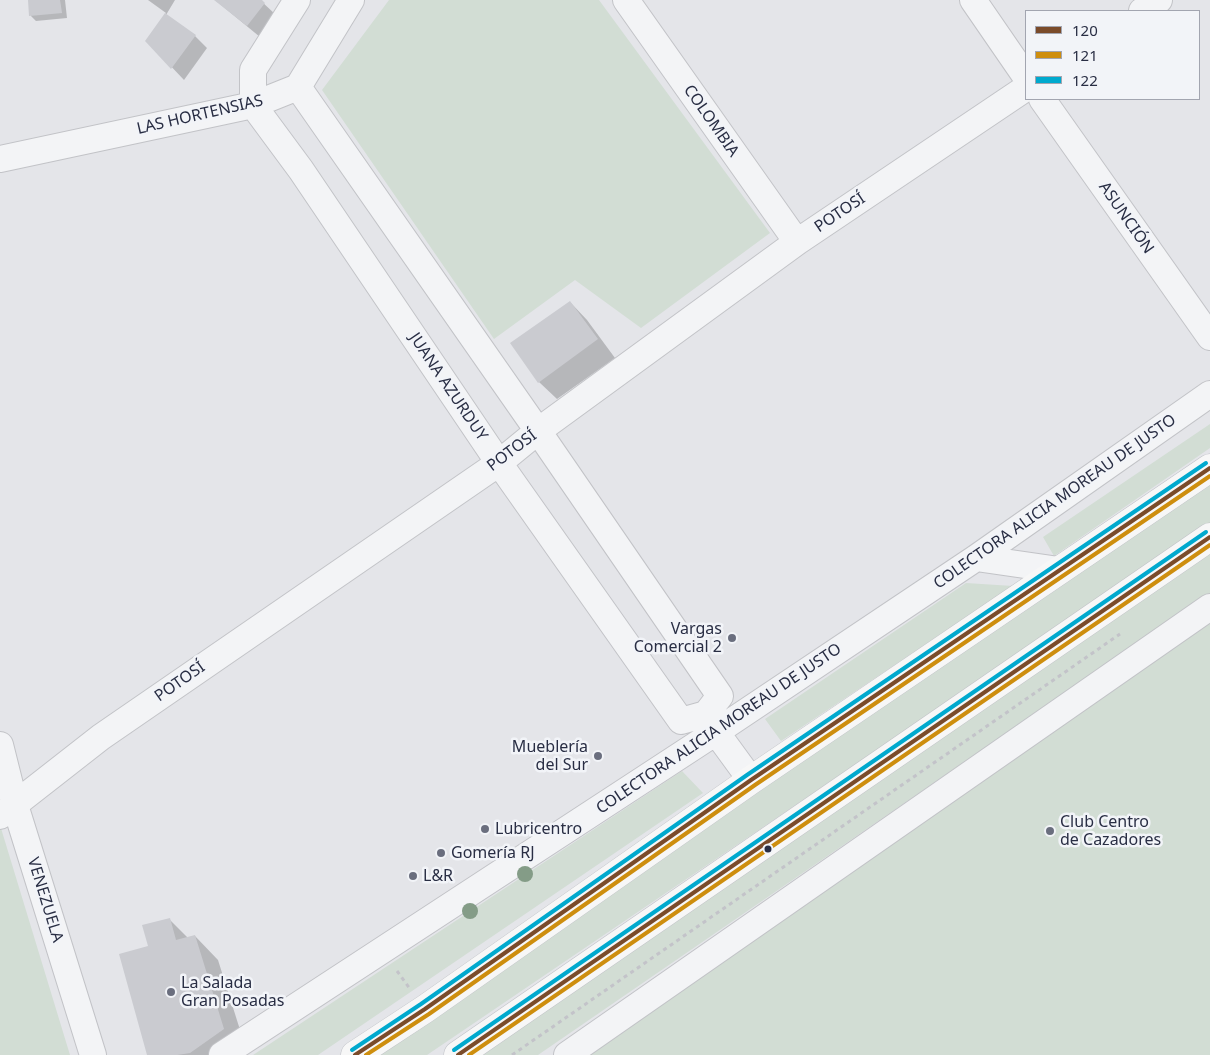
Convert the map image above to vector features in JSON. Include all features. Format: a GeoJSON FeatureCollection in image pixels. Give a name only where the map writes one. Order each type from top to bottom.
{"type":"FeatureCollection","features":[{"type":"Feature","properties":{"kind":"main road"},"geometry":{"type":"LineString","coordinates":[[355,1055],[425,1009],[751,780],[1210,468]]}},
{"type":"Feature","properties":{"kind":"main road"},"geometry":{"type":"LineString","coordinates":[[458,1055],[1210,537]]}},
{"type":"Feature","properties":{"kind":"street"},"geometry":{"type":"LineString","coordinates":[[253,105],[253,70],[297,0]]}},
{"type":"Feature","properties":{"kind":"street"},"geometry":{"type":"LineString","coordinates":[[352,0],[298,87],[720,696],[711,723],[751,780]]}},
{"type":"Feature","properties":{"kind":"street","name":"COLOMBIA"},"geometry":{"type":"LineString","coordinates":[[626,0],[797,242]]}},
{"type":"Feature","properties":{"kind":"street"},"geometry":{"type":"LineString","coordinates":[[973,0],[1025,76]]}},
{"type":"Feature","properties":{"kind":"street"},"geometry":{"type":"LineString","coordinates":[[1143,10],[1158,0]]}},
{"type":"Feature","properties":{"kind":"street","name":"LAS HORTENSIAS"},"geometry":{"type":"LineString","coordinates":[[0,159],[253,105],[298,87]]}},
{"type":"Feature","properties":{"kind":"street","name":"POTOSÍ"},"geometry":{"type":"LineString","coordinates":[[8,810],[102,736],[499,463],[538,432],[797,242],[1025,89]]}},
{"type":"Feature","properties":{"kind":"street","name":"ASUNCIÓN"},"geometry":{"type":"LineString","coordinates":[[1043,100],[1210,337]]}},
{"type":"Feature","properties":{"kind":"street","name":"JUANA AZURDUY"},"geometry":{"type":"LineString","coordinates":[[253,105],[301,170],[499,463],[681,721],[711,723]]}},
{"type":"Feature","properties":{"kind":"street","name":"COLECTORA ALICIA MOREAU DE JUSTO"},"geometry":{"type":"LineString","coordinates":[[222,1055],[711,723],[976,558],[1210,394]]}},
{"type":"Feature","properties":{"kind":"street"},"geometry":{"type":"LineString","coordinates":[[976,558],[1059,570]]}},
{"type":"Feature","properties":{"kind":"street"},"geometry":{"type":"LineString","coordinates":[[568,1055],[1210,607]]}},
{"type":"Feature","properties":{"kind":"street","name":"VENEZUELA"},"geometry":{"type":"LineString","coordinates":[[0,745],[8,810],[93,1055]]}},
{"type":"Feature","properties":{"kind":"path"},"geometry":{"type":"LineString","coordinates":[[512,1055],[1128,628]]}},
{"type":"Feature","properties":{"kind":"path"},"geometry":{"type":"LineString","coordinates":[[396,970],[412,991]]}},
{"type":"Feature","properties":{"kind":"shaded area"},"geometry":{"type":"Polygon","coordinates":[[[389,0],[599,0],[770,233],[641,328],[575,280],[494,339],[322,90],[389,0]]]}},
{"type":"Feature","properties":{"kind":"shaded area"},"geometry":{"type":"Polygon","coordinates":[[[1210,424],[1210,448],[1054,556],[1043,537],[1210,424]]]}},
{"type":"Feature","properties":{"kind":"shaded area"},"geometry":{"type":"Polygon","coordinates":[[[1210,484],[1210,524],[427,1055],[359,1055],[1210,484]]]}},
{"type":"Feature","properties":{"kind":"shaded area"},"geometry":{"type":"Polygon","coordinates":[[[1210,548],[1210,593],[538,1055],[477,1055],[1210,548]]]}},
{"type":"Feature","properties":{"kind":"shaded area"},"geometry":{"type":"Polygon","coordinates":[[[966,583],[1013,586],[781,741],[765,719],[966,583]]]}},
{"type":"Feature","properties":{"kind":"shaded area","name":"Club Centro de Cazadores"},"geometry":{"type":"Polygon","coordinates":[[[1210,606],[1210,1055],[569,1055],[1210,606]]]}},
{"type":"Feature","properties":{"kind":"shaded area"},"geometry":{"type":"Polygon","coordinates":[[[682,771],[703,793],[318,1055],[253,1055],[682,771]]]}},
{"type":"Feature","properties":{"kind":"shaded area"},"geometry":{"type":"Polygon","coordinates":[[[0,825],[70,1055],[0,1055],[0,825]]]}},
{"type":"Feature","properties":{"kind":"building"},"geometry":{"type":"Polygon","coordinates":[[[28,0],[60,0],[62,13],[29,16],[28,0]]]}},
{"type":"Feature","properties":{"kind":"building"},"geometry":{"type":"Polygon","coordinates":[[[214,0],[262,0],[265,3],[247,26],[214,0]]]}},
{"type":"Feature","properties":{"kind":"building"},"geometry":{"type":"Polygon","coordinates":[[[165,13],[196,35],[171,69],[145,41],[165,13]]]}},
{"type":"Feature","properties":{"kind":"building"},"geometry":{"type":"Polygon","coordinates":[[[570,301],[598,339],[538,383],[510,343],[570,301]]]}},
{"type":"Feature","properties":{"kind":"building","name":"La Salada Gran Posadas"},"geometry":{"type":"Polygon","coordinates":[[[170,918],[176,940],[195,935],[224,1029],[190,1053],[147,1055],[119,954],[148,946],[142,925],[170,918]]]}},
{"type":"Feature","properties":{"kind":"transit line","name":"122"},"geometry":{"type":"LineString","coordinates":[[352,1050],[421,1004],[747,775],[1206,463]]}},
{"type":"Feature","properties":{"kind":"transit line","name":"120"},"geometry":{"type":"LineString","coordinates":[[355,1055],[425,1009],[751,780],[1210,468]]}},
{"type":"Feature","properties":{"kind":"transit line","name":"121"},"geometry":{"type":"LineString","coordinates":[[366,1055],[429,1014],[755,785],[1210,476]]}},
{"type":"Feature","properties":{"kind":"transit line","name":"122"},"geometry":{"type":"LineString","coordinates":[[454,1050],[1206,532]]}},
{"type":"Feature","properties":{"kind":"transit line","name":"120"},"geometry":{"type":"LineString","coordinates":[[458,1055],[1210,537]]}},
{"type":"Feature","properties":{"kind":"transit line","name":"121"},"geometry":{"type":"LineString","coordinates":[[469,1055],[1210,545]]}},
{"type":"Feature","properties":{"kind":"place","name":"Vargas Comercial 2"},"geometry":{"type":"Point","coordinates":[732,638]}},
{"type":"Feature","properties":{"kind":"place","name":"Mueblería del Sur"},"geometry":{"type":"Point","coordinates":[598,756]}},
{"type":"Feature","properties":{"kind":"place","name":"Lubricentro"},"geometry":{"type":"Point","coordinates":[485,829]}},
{"type":"Feature","properties":{"kind":"place","name":"Club Centro de Cazadores"},"geometry":{"type":"Point","coordinates":[1050,831]}},
{"type":"Feature","properties":{"kind":"place","name":"Gomería RJ"},"geometry":{"type":"Point","coordinates":[441,853]}},
{"type":"Feature","properties":{"kind":"place","name":"L&R"},"geometry":{"type":"Point","coordinates":[413,876]}},
{"type":"Feature","properties":{"kind":"place","name":"La Salada Gran Posadas"},"geometry":{"type":"Point","coordinates":[171,992]}}]}
